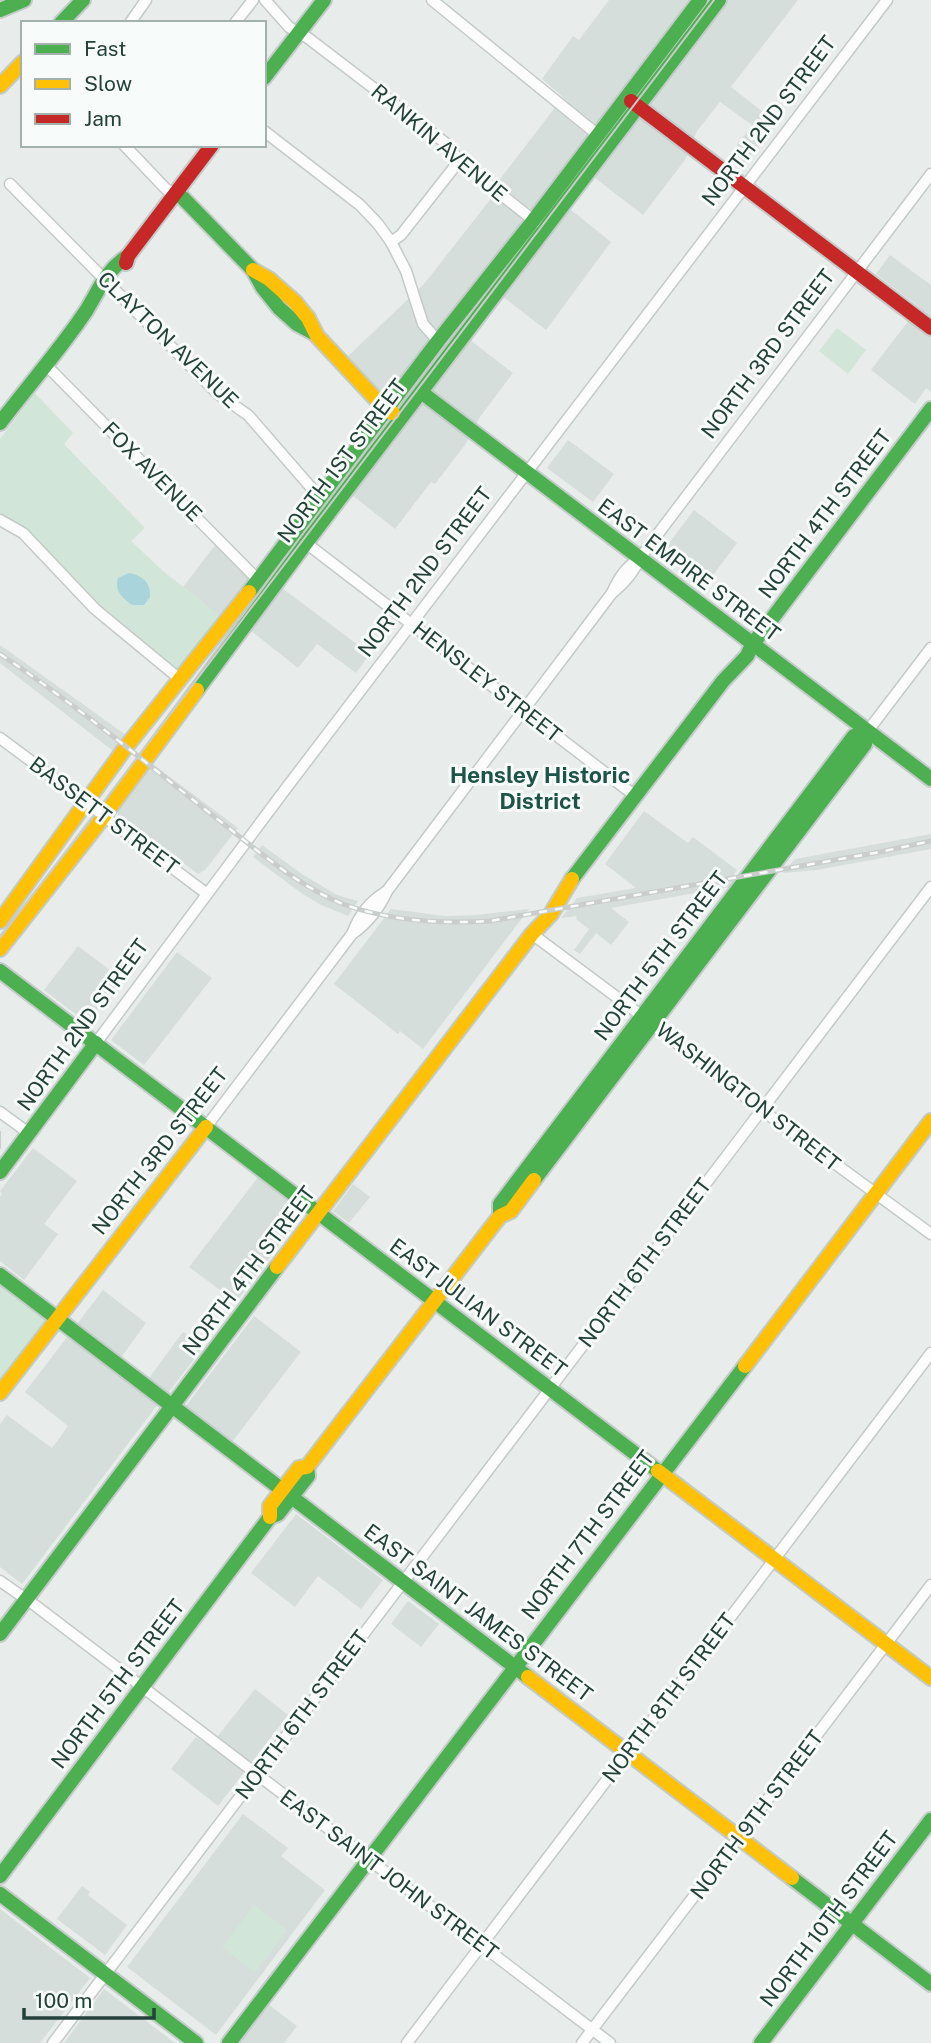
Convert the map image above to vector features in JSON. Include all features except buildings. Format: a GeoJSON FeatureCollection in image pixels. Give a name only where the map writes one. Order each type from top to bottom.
{"type":"FeatureCollection","features":[{"type":"Feature","properties":{"kind":"main road"},"geometry":{"type":"LineString","coordinates":[[0,8],[6,0]]}},
{"type":"Feature","properties":{"kind":"main road"},"geometry":{"type":"LineString","coordinates":[[0,8],[24,0]]}},
{"type":"Feature","properties":{"kind":"main road"},"geometry":{"type":"LineString","coordinates":[[63,21],[83,0]]}},
{"type":"Feature","properties":{"kind":"main road"},"geometry":{"type":"LineString","coordinates":[[266,75],[324,0]]}},
{"type":"Feature","properties":{"kind":"main road","name":"NORTH 1ST STREET"},"geometry":{"type":"LineString","coordinates":[[0,921],[438,341],[533,221],[700,0]]}},
{"type":"Feature","properties":{"kind":"main road","name":"NORTH 1ST STREET"},"geometry":{"type":"LineString","coordinates":[[0,949],[719,0]]}},
{"type":"Feature","properties":{"kind":"main road"},"geometry":{"type":"LineString","coordinates":[[0,86],[21,64]]}},
{"type":"Feature","properties":{"kind":"main road"},"geometry":{"type":"LineString","coordinates":[[626,97],[931,328]]}},
{"type":"Feature","properties":{"kind":"main road"},"geometry":{"type":"LineString","coordinates":[[0,424],[87,309],[97,302],[108,283],[125,266],[128,256],[211,147]]}},
{"type":"Feature","properties":{"kind":"main road"},"geometry":{"type":"LineString","coordinates":[[176,194],[253,270],[272,300],[305,331],[314,333],[387,411],[405,413]]}},
{"type":"Feature","properties":{"kind":"main road","name":"EAST EMPIRE STREET"},"geometry":{"type":"LineString","coordinates":[[421,392],[931,779]]}},
{"type":"Feature","properties":{"kind":"main road","name":"NORTH 4TH STREET"},"geometry":{"type":"LineString","coordinates":[[0,1634],[532,934],[543,925],[560,901],[564,890],[634,795],[723,681],[747,656],[752,645],[931,409]]}},
{"type":"Feature","properties":{"kind":"main road","name":"NORTH 5TH STREET"},"geometry":{"type":"LineString","coordinates":[[0,1876],[270,1517],[270,1506],[287,1493],[299,1468],[307,1467],[500,1216],[500,1204],[647,1020],[854,736],[867,732]]}},
{"type":"Feature","properties":{"kind":"main road","name":"EAST JULIAN STREET"},"geometry":{"type":"LineString","coordinates":[[0,971],[931,1678]]}},
{"type":"Feature","properties":{"kind":"main road","name":"NORTH 2ND STREET"},"geometry":{"type":"LineString","coordinates":[[0,1172],[96,1043]]}},
{"type":"Feature","properties":{"kind":"main road","name":"NORTH 7TH STREET"},"geometry":{"type":"LineString","coordinates":[[229,2043],[931,1121]]}},
{"type":"Feature","properties":{"kind":"main road","name":"NORTH 3RD STREET"},"geometry":{"type":"LineString","coordinates":[[0,1393],[206,1128]]}},
{"type":"Feature","properties":{"kind":"main road","name":"EAST SAINT JAMES STREET"},"geometry":{"type":"LineString","coordinates":[[0,1275],[931,1984]]}},
{"type":"Feature","properties":{"kind":"main road","name":"NORTH 10TH STREET"},"geometry":{"type":"LineString","coordinates":[[761,2043],[931,1820]]}},
{"type":"Feature","properties":{"kind":"main road"},"geometry":{"type":"LineString","coordinates":[[0,1894],[196,2043]]}},
{"type":"Feature","properties":{"kind":"street"},"geometry":{"type":"LineString","coordinates":[[131,21],[145,0]]}},
{"type":"Feature","properties":{"kind":"street"},"geometry":{"type":"LineString","coordinates":[[237,21],[253,0]]}},
{"type":"Feature","properties":{"kind":"street","name":"RANKIN AVENUE"},"geometry":{"type":"LineString","coordinates":[[265,0],[289,27],[448,145],[459,161],[533,221],[548,225]]}},
{"type":"Feature","properties":{"kind":"street"},"geometry":{"type":"LineString","coordinates":[[432,0],[598,135]]}},
{"type":"Feature","properties":{"kind":"street","name":"NORTH 2ND STREET"},"geometry":{"type":"LineString","coordinates":[[96,1043],[411,624],[887,0]]}},
{"type":"Feature","properties":{"kind":"street"},"geometry":{"type":"LineString","coordinates":[[266,133],[360,205],[391,242],[407,271],[423,324],[438,341]]}},
{"type":"Feature","properties":{"kind":"street"},"geometry":{"type":"LineString","coordinates":[[126,147],[166,189],[176,194]]}},
{"type":"Feature","properties":{"kind":"street"},"geometry":{"type":"LineString","coordinates":[[391,242],[401,235],[459,161]]}},
{"type":"Feature","properties":{"kind":"street","name":"NORTH 3RD STREET"},"geometry":{"type":"LineString","coordinates":[[206,1128],[352,934],[364,910],[387,891],[612,593],[628,581],[640,559],[931,174]]}},
{"type":"Feature","properties":{"kind":"street","name":"CLAYTON AVENUE"},"geometry":{"type":"LineString","coordinates":[[10,184],[218,394],[248,415],[321,499]]}},
{"type":"Feature","properties":{"kind":"street","name":"FOX AVENUE"},"geometry":{"type":"LineString","coordinates":[[46,365],[258,580]]}},
{"type":"Feature","properties":{"kind":"street"},"geometry":{"type":"LineString","coordinates":[[0,520],[23,533],[95,609],[181,680]]}},
{"type":"Feature","properties":{"kind":"street","name":"HENSLEY STREET"},"geometry":{"type":"LineString","coordinates":[[306,543],[634,795]]}},
{"type":"Feature","properties":{"kind":"street","name":"NORTH 5TH STREET"},"geometry":{"type":"LineString","coordinates":[[867,732],[931,648]]}},
{"type":"Feature","properties":{"kind":"street","name":"BASSETT STREET"},"geometry":{"type":"LineString","coordinates":[[0,738],[207,894]]}},
{"type":"Feature","properties":{"kind":"street","name":"NORTH 6TH STREET"},"geometry":{"type":"LineString","coordinates":[[53,2043],[931,887]]}},
{"type":"Feature","properties":{"kind":"street","name":"WASHINGTON STREET"},"geometry":{"type":"LineString","coordinates":[[532,934],[762,1110],[931,1234]]}},
{"type":"Feature","properties":{"kind":"street"},"geometry":{"type":"LineString","coordinates":[[0,1112],[30,1134]]}},
{"type":"Feature","properties":{"kind":"street","name":"NORTH 8TH STREET"},"geometry":{"type":"LineString","coordinates":[[407,2043],[931,1353]]}},
{"type":"Feature","properties":{"kind":"street","name":"EAST SAINT JOHN STREET"},"geometry":{"type":"LineString","coordinates":[[0,1581],[610,2043]]}},
{"type":"Feature","properties":{"kind":"street","name":"NORTH 9TH STREET"},"geometry":{"type":"LineString","coordinates":[[582,2043],[931,1585]]}},
{"type":"Feature","properties":{"kind":"shaded area"},"geometry":{"type":"Polygon","coordinates":[[[609,0],[696,0],[389,401],[346,358],[424,284],[493,196],[497,183],[563,97],[542,79],[573,36],[579,40],[609,0]]]}},
{"type":"Feature","properties":{"kind":"shaded area"},"geometry":{"type":"Polygon","coordinates":[[[728,0],[798,0],[731,87],[776,122],[742,166],[729,156],[752,125],[720,102],[697,131],[685,160],[643,215],[595,178],[728,0]]]}},
{"type":"Feature","properties":{"kind":"shaded area"},"geometry":{"type":"Polygon","coordinates":[[[570,209],[611,242],[546,330],[503,297],[570,209]]]}},
{"type":"Feature","properties":{"kind":"shaded area"},"geometry":{"type":"Polygon","coordinates":[[[890,255],[931,285],[931,392],[926,388],[915,404],[871,370],[919,307],[876,274],[890,255]]]}},
{"type":"Feature","properties":{"kind":"shaded area"},"geometry":{"type":"Polygon","coordinates":[[[470,340],[513,373],[480,417],[465,445],[435,484],[431,482],[395,529],[352,495],[470,340]]]}},
{"type":"Feature","properties":{"kind":"shaded area"},"geometry":{"type":"Polygon","coordinates":[[[568,440],[614,474],[593,502],[547,468],[568,440]]]}},
{"type":"Feature","properties":{"kind":"shaded area"},"geometry":{"type":"Polygon","coordinates":[[[694,510],[737,543],[704,587],[661,554],[694,510]]]}},
{"type":"Feature","properties":{"kind":"shaded area"},"geometry":{"type":"Polygon","coordinates":[[[216,544],[252,582],[221,617],[183,587],[216,544]]]}},
{"type":"Feature","properties":{"kind":"shaded area"},"geometry":{"type":"Polygon","coordinates":[[[282,588],[370,654],[356,673],[317,644],[298,668],[251,631],[282,588]]]}},
{"type":"Feature","properties":{"kind":"shaded area"},"geometry":{"type":"Polygon","coordinates":[[[0,645],[126,735],[113,751],[0,663],[0,645]]]}},
{"type":"Feature","properties":{"kind":"shaded area"},"geometry":{"type":"Polygon","coordinates":[[[149,761],[238,828],[205,870],[198,874],[118,815],[117,810],[149,761]]]}},
{"type":"Feature","properties":{"kind":"shaded area"},"geometry":{"type":"Polygon","coordinates":[[[644,811],[688,843],[693,837],[737,870],[734,874],[735,886],[611,908],[629,922],[611,945],[596,933],[580,954],[574,950],[589,929],[576,919],[577,916],[561,918],[577,898],[636,888],[605,864],[644,811]]]}},
{"type":"Feature","properties":{"kind":"shaded area"},"geometry":{"type":"Polygon","coordinates":[[[931,834],[931,849],[817,870],[783,873],[795,859],[931,834]]]}},
{"type":"Feature","properties":{"kind":"shaded area"},"geometry":{"type":"Polygon","coordinates":[[[262,845],[337,895],[358,901],[348,916],[301,893],[253,857],[262,845]]]}},
{"type":"Feature","properties":{"kind":"shaded area"},"geometry":{"type":"Polygon","coordinates":[[[391,909],[445,916],[529,909],[423,1049],[400,1031],[398,1034],[334,984],[391,909]]]}},
{"type":"Feature","properties":{"kind":"shaded area"},"geometry":{"type":"Polygon","coordinates":[[[78,946],[122,979],[90,1020],[82,1019],[44,990],[78,946]]]}},
{"type":"Feature","properties":{"kind":"shaded area"},"geometry":{"type":"Polygon","coordinates":[[[177,952],[212,978],[144,1065],[111,1040],[177,952]]]}},
{"type":"Feature","properties":{"kind":"shaded area"},"geometry":{"type":"Polygon","coordinates":[[[33,1148],[77,1181],[44,1224],[58,1234],[24,1280],[0,1261],[0,1191],[33,1148]]]}},
{"type":"Feature","properties":{"kind":"shaded area"},"geometry":{"type":"Polygon","coordinates":[[[259,1176],[305,1211],[236,1302],[189,1267],[259,1176]]]}},
{"type":"Feature","properties":{"kind":"shaded area"},"geometry":{"type":"Polygon","coordinates":[[[353,1184],[370,1197],[349,1223],[333,1211],[353,1184]]]}},
{"type":"Feature","properties":{"kind":"shaded area"},"geometry":{"type":"Polygon","coordinates":[[[103,1290],[146,1323],[112,1370],[158,1404],[22,1584],[0,1567],[0,1424],[7,1415],[52,1448],[68,1426],[25,1392],[103,1290]]]}},
{"type":"Feature","properties":{"kind":"shaded area"},"geometry":{"type":"Polygon","coordinates":[[[254,1316],[301,1352],[232,1442],[186,1406],[254,1316]]]}},
{"type":"Feature","properties":{"kind":"shaded area"},"geometry":{"type":"Polygon","coordinates":[[[183,1332],[204,1346],[168,1393],[149,1378],[183,1332]]]}},
{"type":"Feature","properties":{"kind":"shaded area"},"geometry":{"type":"Polygon","coordinates":[[[296,1514],[383,1580],[361,1609],[318,1576],[295,1607],[251,1573],[296,1514]]]}},
{"type":"Feature","properties":{"kind":"shaded area"},"geometry":{"type":"Polygon","coordinates":[[[408,1601],[439,1624],[421,1647],[391,1624],[408,1601]]]}},
{"type":"Feature","properties":{"kind":"shaded area"},"geometry":{"type":"Polygon","coordinates":[[[255,1689],[288,1715],[218,1806],[171,1769],[196,1737],[210,1746],[255,1689]]]}},
{"type":"Feature","properties":{"kind":"shaded area"},"geometry":{"type":"Polygon","coordinates":[[[243,1814],[288,1848],[281,1856],[325,1890],[216,2035],[127,1967],[243,1814]]]}},
{"type":"Feature","properties":{"kind":"shaded area"},"geometry":{"type":"Polygon","coordinates":[[[82,1886],[90,1892],[88,1895],[127,1925],[105,1955],[57,1919],[82,1886]]]}},
{"type":"Feature","properties":{"kind":"shaded area"},"geometry":{"type":"Polygon","coordinates":[[[0,1909],[90,1978],[40,2043],[0,2043],[0,1909]]]}},
{"type":"Feature","properties":{"kind":"shaded area"},"geometry":{"type":"Polygon","coordinates":[[[104,1989],[175,2043],[64,2043],[104,1989]]]}},
{"type":"Feature","properties":{"kind":"shaded area"},"geometry":{"type":"Polygon","coordinates":[[[268,2004],[297,2026],[284,2043],[239,2043],[268,2004]]]}},
{"type":"Feature","properties":{"kind":"green space"},"geometry":{"type":"Polygon","coordinates":[[[837,328],[866,350],[848,374],[819,351],[837,328]]]}},
{"type":"Feature","properties":{"kind":"green space"},"geometry":{"type":"Polygon","coordinates":[[[35,393],[73,433],[64,444],[145,528],[131,541],[163,571],[229,623],[184,678],[117,624],[22,526],[0,514],[0,439],[35,393]]]}},
{"type":"Feature","properties":{"kind":"green space"},"geometry":{"type":"Polygon","coordinates":[[[0,1286],[45,1322],[0,1383],[0,1286]]]}},
{"type":"Feature","properties":{"kind":"green space"},"geometry":{"type":"Polygon","coordinates":[[[254,1905],[287,1930],[255,1972],[222,1947],[254,1905]]]}},
{"type":"Feature","properties":{"kind":"water"},"geometry":{"type":"Polygon","coordinates":[[[129,573],[142,578],[147,584],[150,597],[144,605],[132,605],[118,590],[118,578],[129,573]]]}},
{"type":"Feature","properties":{"kind":"tram line"},"geometry":{"type":"LineString","coordinates":[[0,938],[714,0]]}},
{"type":"Feature","properties":{"kind":"tram line"},"geometry":{"type":"LineString","coordinates":[[0,1132],[0,1148]]}},
{"type":"Feature","properties":{"kind":"railway"},"geometry":{"type":"LineString","coordinates":[[0,654],[83,713],[293,877],[343,904],[397,918],[453,922],[490,921],[931,841]]}},
{"type":"Feature","properties":{"kind":"traffic: fast"},"geometry":{"type":"LineString","coordinates":[[0,10],[24,0]]}},
{"type":"Feature","properties":{"kind":"traffic: fast"},"geometry":{"type":"LineString","coordinates":[[63,21],[83,0]]}},
{"type":"Feature","properties":{"kind":"traffic: fast"},"geometry":{"type":"LineString","coordinates":[[266,75],[324,0]]}},
{"type":"Feature","properties":{"kind":"traffic: fast"},"geometry":{"type":"LineString","coordinates":[[249,592],[700,0]]}},
{"type":"Feature","properties":{"kind":"traffic: fast"},"geometry":{"type":"LineString","coordinates":[[197,690],[719,0]]}},
{"type":"Feature","properties":{"kind":"traffic: fast"},"geometry":{"type":"LineString","coordinates":[[176,194],[253,270],[279,308],[297,324],[314,333]]}},
{"type":"Feature","properties":{"kind":"traffic: fast"},"geometry":{"type":"LineString","coordinates":[[0,423],[55,354],[108,274],[128,256]]}},
{"type":"Feature","properties":{"kind":"traffic: fast"},"geometry":{"type":"LineString","coordinates":[[421,392],[931,779]]}},
{"type":"Feature","properties":{"kind":"traffic: fast"},"geometry":{"type":"LineString","coordinates":[[572,879],[723,681],[747,656],[752,645],[931,409]]}},
{"type":"Feature","properties":{"kind":"traffic: fast"},"geometry":{"type":"LineString","coordinates":[[500,1216],[500,1204],[854,736],[867,732]]}},
{"type":"Feature","properties":{"kind":"traffic: fast"},"geometry":{"type":"LineString","coordinates":[[534,1180],[865,744],[867,732]]}},
{"type":"Feature","properties":{"kind":"traffic: fast"},"geometry":{"type":"LineString","coordinates":[[0,971],[658,1471]]}},
{"type":"Feature","properties":{"kind":"traffic: fast"},"geometry":{"type":"LineString","coordinates":[[0,1172],[96,1043]]}},
{"type":"Feature","properties":{"kind":"traffic: fast"},"geometry":{"type":"LineString","coordinates":[[0,1634],[277,1267]]}},
{"type":"Feature","properties":{"kind":"traffic: fast"},"geometry":{"type":"LineString","coordinates":[[0,1275],[528,1677]]}},
{"type":"Feature","properties":{"kind":"traffic: fast"},"geometry":{"type":"LineString","coordinates":[[229,2043],[745,1366]]}},
{"type":"Feature","properties":{"kind":"traffic: fast"},"geometry":{"type":"LineString","coordinates":[[0,1876],[270,1517],[278,1514],[308,1476],[307,1467]]}},
{"type":"Feature","properties":{"kind":"traffic: fast"},"geometry":{"type":"LineString","coordinates":[[761,2043],[931,1820]]}},
{"type":"Feature","properties":{"kind":"traffic: fast"},"geometry":{"type":"LineString","coordinates":[[792,1878],[931,1984]]}},
{"type":"Feature","properties":{"kind":"traffic: fast"},"geometry":{"type":"LineString","coordinates":[[0,1894],[196,2043]]}},
{"type":"Feature","properties":{"kind":"traffic: slow"},"geometry":{"type":"LineString","coordinates":[[0,86],[21,64]]}},
{"type":"Feature","properties":{"kind":"traffic: slow"},"geometry":{"type":"LineString","coordinates":[[253,270],[269,279],[295,302],[308,318],[317,336],[387,411],[393,413]]}},
{"type":"Feature","properties":{"kind":"traffic: slow"},"geometry":{"type":"LineString","coordinates":[[0,921],[126,747],[249,592]]}},
{"type":"Feature","properties":{"kind":"traffic: slow"},"geometry":{"type":"LineString","coordinates":[[0,949],[95,828],[197,690]]}},
{"type":"Feature","properties":{"kind":"traffic: slow"},"geometry":{"type":"LineString","coordinates":[[277,1267],[532,934],[551,914],[572,879]]}},
{"type":"Feature","properties":{"kind":"traffic: slow"},"geometry":{"type":"LineString","coordinates":[[745,1366],[931,1121]]}},
{"type":"Feature","properties":{"kind":"traffic: slow"},"geometry":{"type":"LineString","coordinates":[[0,1393],[206,1127]]}},
{"type":"Feature","properties":{"kind":"traffic: slow"},"geometry":{"type":"LineString","coordinates":[[270,1517],[270,1506],[299,1468],[307,1467],[500,1216],[511,1211],[534,1180]]}},
{"type":"Feature","properties":{"kind":"traffic: slow"},"geometry":{"type":"LineString","coordinates":[[658,1471],[931,1678]]}},
{"type":"Feature","properties":{"kind":"traffic: slow"},"geometry":{"type":"LineString","coordinates":[[528,1677],[792,1878]]}},
{"type":"Feature","properties":{"kind":"traffic: jam"},"geometry":{"type":"LineString","coordinates":[[631,101],[931,328]]}},
{"type":"Feature","properties":{"kind":"traffic: jam"},"geometry":{"type":"LineString","coordinates":[[126,263],[128,256],[210,147]]}},
{"type":"Feature","properties":{"kind":"district","name":"Hensley Historic District"},"geometry":{"type":"Point","coordinates":[540,788]}}]}
